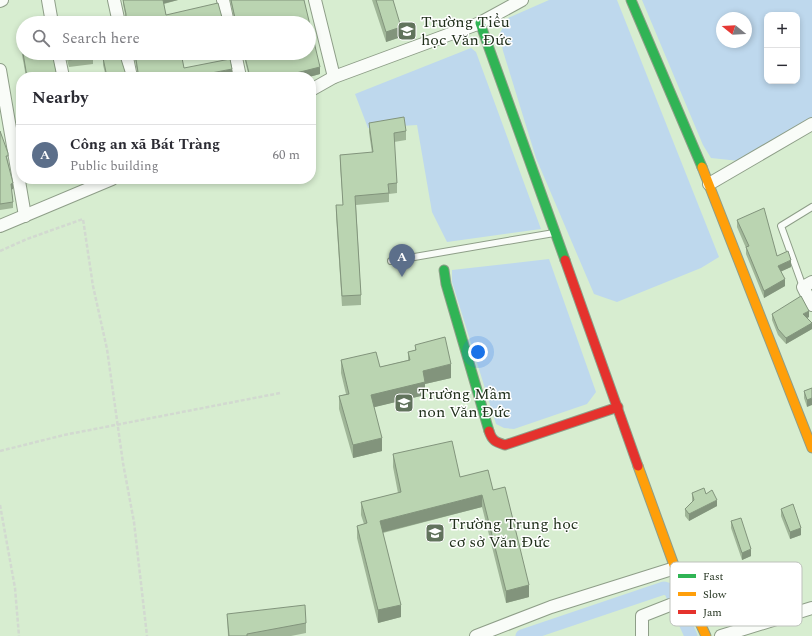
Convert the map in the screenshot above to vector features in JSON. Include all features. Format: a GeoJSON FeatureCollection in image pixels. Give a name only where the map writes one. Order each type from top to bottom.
{"type":"FeatureCollection","features":[{"type":"Feature","properties":{"kind":"street"},"geometry":{"type":"LineString","coordinates":[[48,0],[51,16]]}},
{"type":"Feature","properties":{"kind":"street"},"geometry":{"type":"LineString","coordinates":[[114,0],[117,16]]}},
{"type":"Feature","properties":{"kind":"street"},"geometry":{"type":"LineString","coordinates":[[223,0],[226,16]]}},
{"type":"Feature","properties":{"kind":"street"},"geometry":{"type":"LineString","coordinates":[[315,0],[334,77]]}},
{"type":"Feature","properties":{"kind":"street"},"geometry":{"type":"LineString","coordinates":[[316,87],[334,77],[480,23],[522,0]]}},
{"type":"Feature","properties":{"kind":"street"},"geometry":{"type":"LineString","coordinates":[[631,0],[709,184],[812,448]]}},
{"type":"Feature","properties":{"kind":"street"},"geometry":{"type":"LineString","coordinates":[[480,23],[673,562]]}},
{"type":"Feature","properties":{"kind":"street"},"geometry":{"type":"LineString","coordinates":[[59,60],[62,72]]}},
{"type":"Feature","properties":{"kind":"street"},"geometry":{"type":"LineString","coordinates":[[127,60],[130,72]]}},
{"type":"Feature","properties":{"kind":"street"},"geometry":{"type":"LineString","coordinates":[[236,60],[239,72]]}},
{"type":"Feature","properties":{"kind":"street"},"geometry":{"type":"LineString","coordinates":[[0,70],[16,163]]}},
{"type":"Feature","properties":{"kind":"street"},"geometry":{"type":"LineString","coordinates":[[709,184],[812,124]]}},
{"type":"Feature","properties":{"kind":"street"},"geometry":{"type":"LineString","coordinates":[[20,184],[25,216]]}},
{"type":"Feature","properties":{"kind":"street"},"geometry":{"type":"LineString","coordinates":[[0,226],[25,216],[84,185]]}},
{"type":"Feature","properties":{"kind":"street"},"geometry":{"type":"LineString","coordinates":[[444,270],[446,284],[491,438],[495,442],[505,444],[618,407]]}},
{"type":"Feature","properties":{"kind":"street"},"geometry":{"type":"LineString","coordinates":[[807,284],[812,305]]}},
{"type":"Feature","properties":{"kind":"street"},"geometry":{"type":"LineString","coordinates":[[476,636],[551,607],[670,570]]}},
{"type":"Feature","properties":{"kind":"street"},"geometry":{"type":"LineString","coordinates":[[642,636],[642,616],[670,605]]}},
{"type":"Feature","properties":{"kind":"street"},"geometry":{"type":"LineString","coordinates":[[802,611],[812,608]]}},
{"type":"Feature","properties":{"kind":"street"},"geometry":{"type":"LineString","coordinates":[[700,626],[706,636]]}},
{"type":"Feature","properties":{"kind":"street"},"geometry":{"type":"LineString","coordinates":[[721,636],[754,626]]}},
{"type":"Feature","properties":{"kind":"lane"},"geometry":{"type":"LineString","coordinates":[[807,284],[781,226],[812,207]]}},
{"type":"Feature","properties":{"kind":"lane"},"geometry":{"type":"LineString","coordinates":[[391,261],[555,233]]}},
{"type":"Feature","properties":{"kind":"path"},"geometry":{"type":"LineString","coordinates":[[0,251],[27,239],[83,219],[93,286],[107,349],[123,463],[134,522],[147,636]]}},
{"type":"Feature","properties":{"kind":"path"},"geometry":{"type":"LineString","coordinates":[[0,450],[64,435],[280,394]]}},
{"type":"Feature","properties":{"kind":"path"},"geometry":{"type":"LineString","coordinates":[[0,505],[15,588],[19,636]]}},
{"type":"Feature","properties":{"kind":"water"},"geometry":{"type":"Polygon","coordinates":[[[549,0],[617,0],[719,257],[701,268],[617,302],[594,294],[536,158],[503,51],[500,33],[508,18],[549,0]]]}},
{"type":"Feature","properties":{"kind":"water"},"geometry":{"type":"Polygon","coordinates":[[[642,0],[812,0],[812,117],[739,161],[711,158],[703,145],[642,0]]]}},
{"type":"Feature","properties":{"kind":"water"},"geometry":{"type":"Polygon","coordinates":[[[471,48],[476,52],[541,229],[447,242],[432,212],[417,125],[368,128],[355,94],[471,48]]]}},
{"type":"Feature","properties":{"kind":"water"},"geometry":{"type":"Polygon","coordinates":[[[549,259],[596,392],[587,404],[514,429],[504,428],[496,424],[452,282],[452,270],[549,259]]]}},
{"type":"Feature","properties":{"kind":"building"},"geometry":{"type":"Polygon","coordinates":[[[123,0],[163,0],[166,15],[218,3],[222,16],[126,16],[123,0]]]}},
{"type":"Feature","properties":{"kind":"building"},"geometry":{"type":"Polygon","coordinates":[[[231,0],[304,0],[308,16],[235,16],[231,0]]]}},
{"type":"Feature","properties":{"kind":"building"},"geometry":{"type":"Polygon","coordinates":[[[376,0],[393,0],[401,27],[386,32],[376,0]]]}},
{"type":"Feature","properties":{"kind":"building"},"geometry":{"type":"Polygon","coordinates":[[[316,50],[320,67],[300,72],[249,72],[246,60],[316,60],[316,50]]]}},
{"type":"Feature","properties":{"kind":"building"},"geometry":{"type":"Polygon","coordinates":[[[24,60],[53,60],[56,72],[26,72],[24,60]]]}},
{"type":"Feature","properties":{"kind":"building"},"geometry":{"type":"Polygon","coordinates":[[[103,60],[121,60],[125,72],[106,72],[103,60]]]}},
{"type":"Feature","properties":{"kind":"building"},"geometry":{"type":"Polygon","coordinates":[[[136,60],[182,60],[184,68],[230,60],[232,69],[216,72],[138,72],[136,60]]]}},
{"type":"Feature","properties":{"kind":"building"},"geometry":{"type":"Polygon","coordinates":[[[404,117],[406,131],[394,133],[397,183],[388,184],[389,193],[355,196],[361,295],[342,296],[336,205],[343,205],[340,155],[373,152],[369,123],[404,117]]]}},
{"type":"Feature","properties":{"kind":"building"},"geometry":{"type":"Polygon","coordinates":[[[0,131],[8,153],[8,156],[6,156],[13,183],[11,184],[13,202],[0,204],[0,131]]]}},
{"type":"Feature","properties":{"kind":"building"},"geometry":{"type":"Polygon","coordinates":[[[764,208],[777,256],[788,251],[791,260],[778,266],[785,279],[764,291],[746,247],[749,246],[737,220],[764,208]]]}},
{"type":"Feature","properties":{"kind":"building"},"geometry":{"type":"Polygon","coordinates":[[[801,296],[809,311],[803,314],[812,323],[786,338],[778,329],[772,314],[801,296]]]}},
{"type":"Feature","properties":{"kind":"building"},"geometry":{"type":"Polygon","coordinates":[[[445,337],[451,364],[423,371],[425,382],[371,395],[382,438],[353,445],[339,396],[349,394],[341,360],[376,352],[380,367],[410,360],[408,352],[416,350],[415,345],[445,337]]]}},
{"type":"Feature","properties":{"kind":"building"},"geometry":{"type":"Polygon","coordinates":[[[812,388],[812,398],[807,400],[804,391],[812,388]]]}},
{"type":"Feature","properties":{"kind":"building"},"geometry":{"type":"Polygon","coordinates":[[[452,441],[460,477],[488,470],[493,490],[505,487],[529,585],[506,591],[482,495],[380,521],[401,605],[378,610],[357,526],[367,523],[361,502],[401,492],[393,454],[452,441]]]}},
{"type":"Feature","properties":{"kind":"building"},"geometry":{"type":"Polygon","coordinates":[[[704,488],[706,494],[712,490],[717,500],[689,514],[685,509],[694,500],[692,493],[704,488]]]}},
{"type":"Feature","properties":{"kind":"building"},"geometry":{"type":"Polygon","coordinates":[[[793,504],[801,528],[790,532],[781,509],[793,504]]]}},
{"type":"Feature","properties":{"kind":"building"},"geometry":{"type":"Polygon","coordinates":[[[741,518],[751,549],[742,553],[731,521],[741,518]]]}},
{"type":"Feature","properties":{"kind":"building"},"geometry":{"type":"Polygon","coordinates":[[[305,605],[306,623],[247,634],[247,636],[229,636],[227,614],[305,605]]]}},
{"type":"Feature","properties":{"kind":"waterway"},"geometry":{"type":"LineString","coordinates":[[522,636],[664,588],[670,590]]}},
{"type":"Feature","properties":{"kind":"waterway"},"geometry":{"type":"LineString","coordinates":[[686,626],[691,636]]}},
{"type":"Feature","properties":{"kind":"traffic: fast"},"geometry":{"type":"LineString","coordinates":[[631,0],[702,167]]}},
{"type":"Feature","properties":{"kind":"traffic: fast"},"geometry":{"type":"LineString","coordinates":[[480,23],[565,260]]}},
{"type":"Feature","properties":{"kind":"traffic: fast"},"geometry":{"type":"LineString","coordinates":[[444,270],[446,284],[489,431]]}},
{"type":"Feature","properties":{"kind":"traffic: slow"},"geometry":{"type":"LineString","coordinates":[[702,167],[812,448]]}},
{"type":"Feature","properties":{"kind":"traffic: slow"},"geometry":{"type":"LineString","coordinates":[[638,466],[673,562]]}},
{"type":"Feature","properties":{"kind":"traffic: slow"},"geometry":{"type":"LineString","coordinates":[[701,626],[706,636]]}},
{"type":"Feature","properties":{"kind":"traffic: jam"},"geometry":{"type":"LineString","coordinates":[[565,260],[638,466]]}},
{"type":"Feature","properties":{"kind":"traffic: jam"},"geometry":{"type":"LineString","coordinates":[[489,431],[495,441],[505,445],[618,407]]}},
{"type":"Feature","properties":{"kind":"place","name":"Trường Tiểu học Văn Đức"},"geometry":{"type":"Point","coordinates":[407,31]}},
{"type":"Feature","properties":{"kind":"place","name":"Công an xã Bát Tràng"},"geometry":{"type":"Point","coordinates":[402,277]}},
{"type":"Feature","properties":{"kind":"place","name":"Trường Mầm non Văn Đức"},"geometry":{"type":"Point","coordinates":[404,403]}},
{"type":"Feature","properties":{"kind":"place","name":"Trường Trung học cơ sở Văn Đức"},"geometry":{"type":"Point","coordinates":[435,533]}}]}
